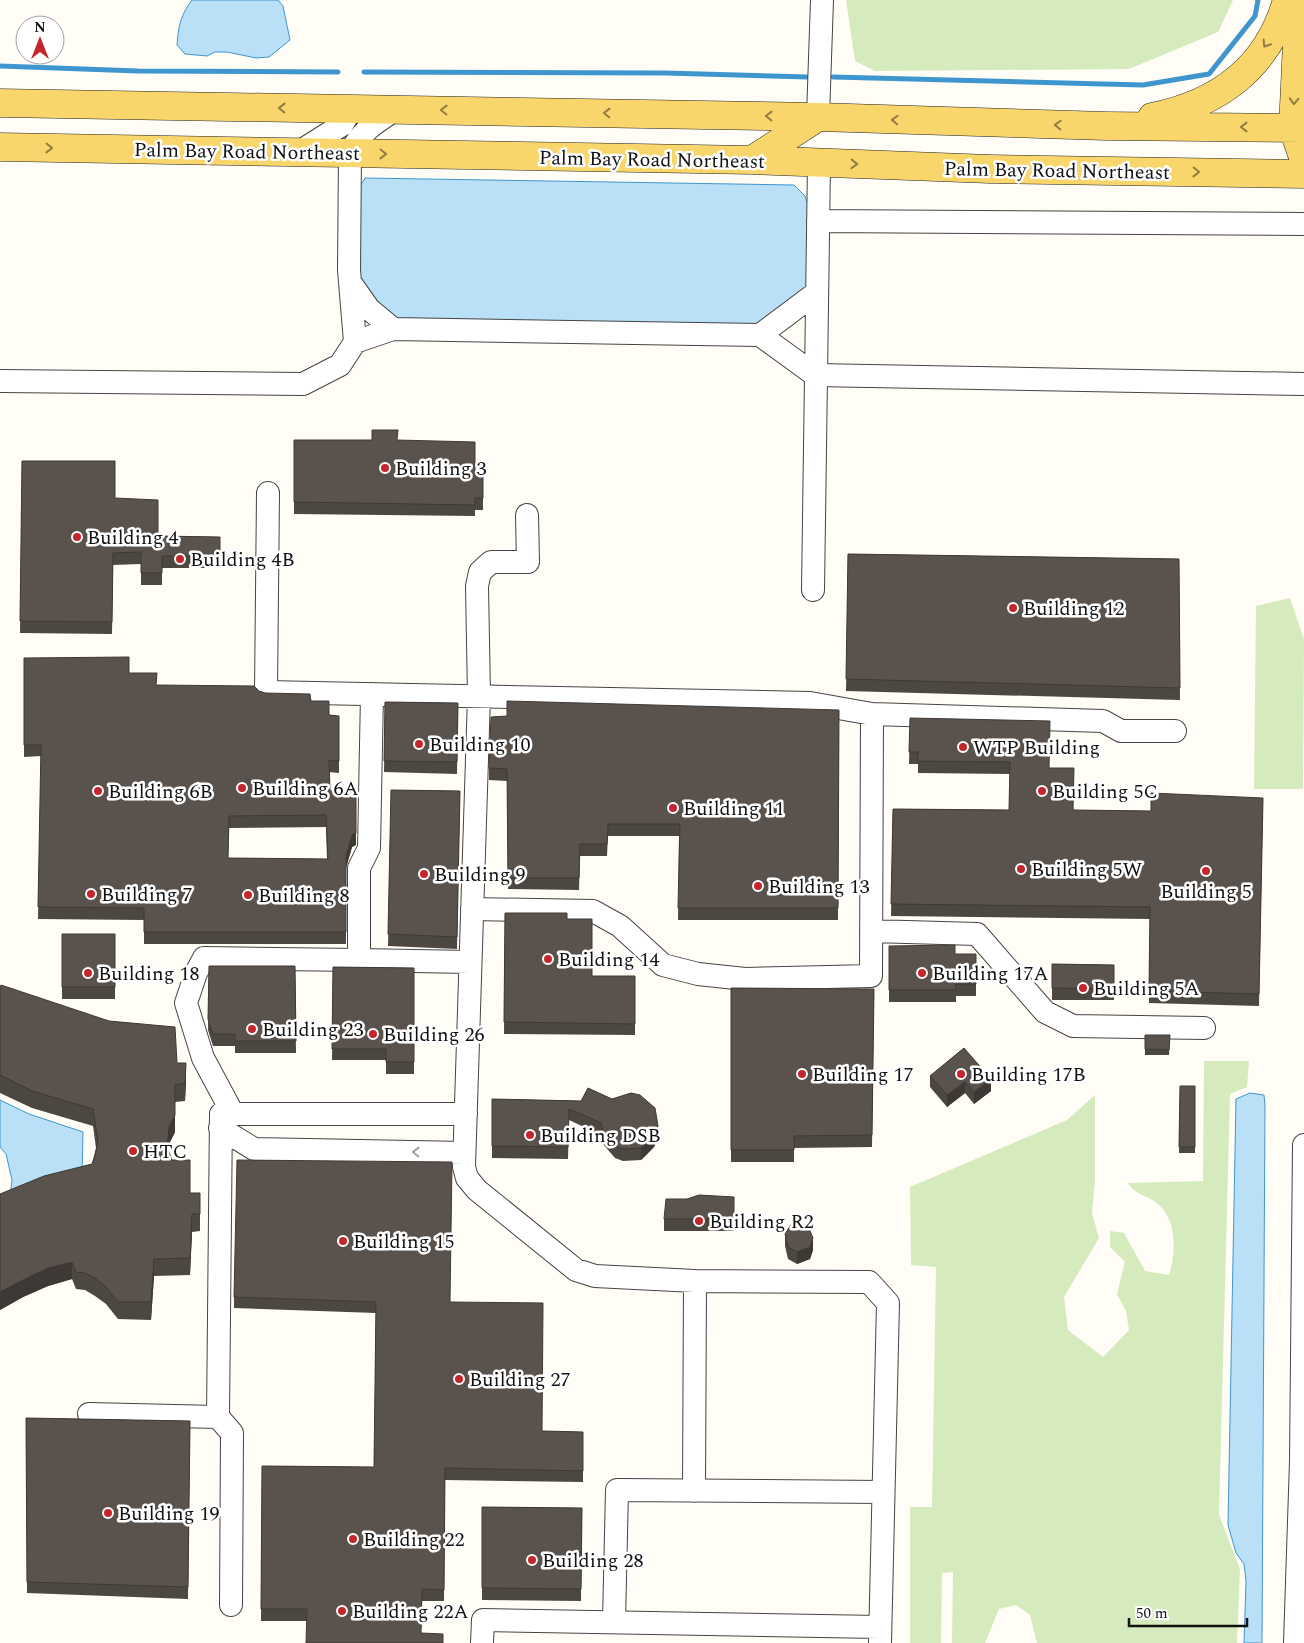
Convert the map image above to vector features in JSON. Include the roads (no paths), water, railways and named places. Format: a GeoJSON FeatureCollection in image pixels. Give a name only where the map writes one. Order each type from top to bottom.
{"type":"FeatureCollection","features":[{"type":"Feature","properties":{"kind":"main road"},"geometry":{"type":"LineString","coordinates":[[1106,126],[1178,112],[1222,92],[1253,65],[1281,19],[1286,0]]}},
{"type":"Feature","properties":{"kind":"main road"},"geometry":{"type":"LineString","coordinates":[[1299,0],[1298,128],[1304,160]]}},
{"type":"Feature","properties":{"kind":"main road"},"geometry":{"type":"LineString","coordinates":[[0,103],[818,117],[1106,126],[1298,128]]}},
{"type":"Feature","properties":{"kind":"main road"},"geometry":{"type":"LineString","coordinates":[[752,160],[818,117]]}},
{"type":"Feature","properties":{"kind":"main road","name":"Palm Bay Road Northeast"},"geometry":{"type":"LineString","coordinates":[[0,147],[752,160],[1000,170],[1304,174]]}},
{"type":"Feature","properties":{"kind":"street"},"geometry":{"type":"LineString","coordinates":[[818,117],[822,0]]}},
{"type":"Feature","properties":{"kind":"street"},"geometry":{"type":"LineString","coordinates":[[300,152],[342,125],[351,109]]}},
{"type":"Feature","properties":{"kind":"street"},"geometry":{"type":"LineString","coordinates":[[0,381],[303,384],[340,365],[355,342],[350,282],[350,153],[356,140],[367,129],[395,110]]}},
{"type":"Feature","properties":{"kind":"street"},"geometry":{"type":"LineString","coordinates":[[813,590],[819,163]]}},
{"type":"Feature","properties":{"kind":"street"},"geometry":{"type":"LineString","coordinates":[[818,221],[1304,224]]}},
{"type":"Feature","properties":{"kind":"street"},"geometry":{"type":"LineString","coordinates":[[350,282],[369,309],[393,329]]}},
{"type":"Feature","properties":{"kind":"street"},"geometry":{"type":"LineString","coordinates":[[760,335],[816,293]]}},
{"type":"Feature","properties":{"kind":"street"},"geometry":{"type":"LineString","coordinates":[[355,342],[393,329],[760,335],[815,375],[1304,384]]}},
{"type":"Feature","properties":{"kind":"street"},"geometry":{"type":"LineString","coordinates":[[268,493],[266,692],[810,703],[872,714],[1103,721],[1121,731],[1175,731]]}},
{"type":"Feature","properties":{"kind":"street"},"geometry":{"type":"LineString","coordinates":[[482,1643],[482,1620],[614,1622],[880,1635],[888,1303],[869,1282],[695,1280],[594,1276],[576,1270],[477,1190],[466,1178],[464,1153],[479,696],[477,586],[480,572],[491,562],[528,562],[527,515]]}},
{"type":"Feature","properties":{"kind":"street"},"geometry":{"type":"LineString","coordinates":[[359,960],[359,868],[369,848],[372,694]]}},
{"type":"Feature","properties":{"kind":"street"},"geometry":{"type":"LineString","coordinates":[[472,909],[593,911],[620,926],[663,965],[698,974],[745,979],[871,976],[872,714]]}},
{"type":"Feature","properties":{"kind":"street"},"geometry":{"type":"LineString","coordinates":[[871,931],[977,934],[1045,1012],[1073,1026],[1204,1028]]}},
{"type":"Feature","properties":{"kind":"street"},"geometry":{"type":"LineString","coordinates":[[231,1605],[232,1433],[218,1417],[226,1121],[203,1058],[186,1003],[196,973],[204,958],[470,962]]}},
{"type":"Feature","properties":{"kind":"street"},"geometry":{"type":"LineString","coordinates":[[226,1121],[466,1114]]}},
{"type":"Feature","properties":{"kind":"street"},"geometry":{"type":"LineString","coordinates":[[226,1121],[254,1149],[464,1153]]}},
{"type":"Feature","properties":{"kind":"street"},"geometry":{"type":"LineString","coordinates":[[1295,1643],[1300,1514],[1304,1145]]}},
{"type":"Feature","properties":{"kind":"street"},"geometry":{"type":"LineString","coordinates":[[694,1491],[695,1280]]}},
{"type":"Feature","properties":{"kind":"street"},"geometry":{"type":"LineString","coordinates":[[89,1414],[218,1417]]}},
{"type":"Feature","properties":{"kind":"street"},"geometry":{"type":"LineString","coordinates":[[614,1622],[617,1490],[883,1492]]}},
{"type":"Feature","properties":{"kind":"water"},"geometry":{"type":"Polygon","coordinates":[[[192,0],[278,0],[283,6],[290,40],[269,57],[256,58],[227,52],[215,52],[207,56],[185,54],[177,45],[178,32],[183,16],[192,0]]]}},
{"type":"Feature","properties":{"kind":"water"},"geometry":{"type":"Polygon","coordinates":[[[365,178],[794,185],[805,196],[809,208],[807,289],[763,325],[417,328],[386,315],[360,279],[358,190],[365,178]]]}},
{"type":"Feature","properties":{"kind":"water"},"geometry":{"type":"Polygon","coordinates":[[[1250,1093],[1264,1095],[1265,1104],[1262,1643],[1244,1643],[1246,1581],[1244,1564],[1236,1553],[1228,1525],[1236,1099],[1250,1093]]]}},
{"type":"Feature","properties":{"kind":"water"},"geometry":{"type":"Polygon","coordinates":[[[0,1100],[29,1114],[83,1132],[82,1178],[10,1196],[12,1180],[6,1154],[0,1147],[0,1100]]]}},
{"type":"Feature","properties":{"kind":"waterway"},"geometry":{"type":"LineString","coordinates":[[833,77],[1143,85],[1209,74],[1255,16],[1258,0]]}},
{"type":"Feature","properties":{"kind":"waterway"},"geometry":{"type":"LineString","coordinates":[[0,66],[138,71],[338,72]]}},
{"type":"Feature","properties":{"kind":"waterway"},"geometry":{"type":"LineString","coordinates":[[364,72],[665,73],[807,77]]}},
{"type":"Feature","properties":{"kind":"place","name":"Building 3"},"geometry":{"type":"Point","coordinates":[385,468]}},
{"type":"Feature","properties":{"kind":"place","name":"Building 4"},"geometry":{"type":"Point","coordinates":[77,537]}},
{"type":"Feature","properties":{"kind":"place","name":"Building 4B"},"geometry":{"type":"Point","coordinates":[180,559]}},
{"type":"Feature","properties":{"kind":"place","name":"Building 12"},"geometry":{"type":"Point","coordinates":[1013,608]}},
{"type":"Feature","properties":{"kind":"place","name":"Building 10"},"geometry":{"type":"Point","coordinates":[419,744]}},
{"type":"Feature","properties":{"kind":"place","name":"WTP Building"},"geometry":{"type":"Point","coordinates":[963,747]}},
{"type":"Feature","properties":{"kind":"place","name":"Building 6A"},"geometry":{"type":"Point","coordinates":[242,788]}},
{"type":"Feature","properties":{"kind":"place","name":"Building 6B"},"geometry":{"type":"Point","coordinates":[98,791]}},
{"type":"Feature","properties":{"kind":"place","name":"Building 5C"},"geometry":{"type":"Point","coordinates":[1042,791]}},
{"type":"Feature","properties":{"kind":"place","name":"Building 11"},"geometry":{"type":"Point","coordinates":[673,808]}},
{"type":"Feature","properties":{"kind":"place","name":"Building 5W"},"geometry":{"type":"Point","coordinates":[1021,869]}},
{"type":"Feature","properties":{"kind":"place","name":"Building 5"},"geometry":{"type":"Point","coordinates":[1206,871]}},
{"type":"Feature","properties":{"kind":"place","name":"Building 9"},"geometry":{"type":"Point","coordinates":[424,874]}},
{"type":"Feature","properties":{"kind":"place","name":"Building 13"},"geometry":{"type":"Point","coordinates":[758,886]}},
{"type":"Feature","properties":{"kind":"place","name":"Building 7"},"geometry":{"type":"Point","coordinates":[91,894]}},
{"type":"Feature","properties":{"kind":"place","name":"Building 8"},"geometry":{"type":"Point","coordinates":[248,895]}},
{"type":"Feature","properties":{"kind":"place","name":"Building 14"},"geometry":{"type":"Point","coordinates":[548,959]}},
{"type":"Feature","properties":{"kind":"place","name":"Building 18"},"geometry":{"type":"Point","coordinates":[88,973]}},
{"type":"Feature","properties":{"kind":"place","name":"Building 17A"},"geometry":{"type":"Point","coordinates":[922,973]}},
{"type":"Feature","properties":{"kind":"place","name":"Building 5A"},"geometry":{"type":"Point","coordinates":[1083,988]}},
{"type":"Feature","properties":{"kind":"place","name":"Building 23"},"geometry":{"type":"Point","coordinates":[252,1029]}},
{"type":"Feature","properties":{"kind":"place","name":"Building 26"},"geometry":{"type":"Point","coordinates":[373,1034]}},
{"type":"Feature","properties":{"kind":"place","name":"Building 17"},"geometry":{"type":"Point","coordinates":[802,1074]}},
{"type":"Feature","properties":{"kind":"place","name":"Building 17B"},"geometry":{"type":"Point","coordinates":[961,1074]}},
{"type":"Feature","properties":{"kind":"place","name":"Building DSB"},"geometry":{"type":"Point","coordinates":[530,1135]}},
{"type":"Feature","properties":{"kind":"place","name":"HTC"},"geometry":{"type":"Point","coordinates":[133,1151]}},
{"type":"Feature","properties":{"kind":"place","name":"Building R2"},"geometry":{"type":"Point","coordinates":[699,1221]}},
{"type":"Feature","properties":{"kind":"place","name":"Building 15"},"geometry":{"type":"Point","coordinates":[343,1241]}},
{"type":"Feature","properties":{"kind":"place","name":"Building 27"},"geometry":{"type":"Point","coordinates":[459,1379]}},
{"type":"Feature","properties":{"kind":"place","name":"Building 19"},"geometry":{"type":"Point","coordinates":[108,1513]}},
{"type":"Feature","properties":{"kind":"place","name":"Building 22"},"geometry":{"type":"Point","coordinates":[353,1539]}},
{"type":"Feature","properties":{"kind":"place","name":"Building 28"},"geometry":{"type":"Point","coordinates":[532,1560]}},
{"type":"Feature","properties":{"kind":"place","name":"Building 22A"},"geometry":{"type":"Point","coordinates":[342,1611]}}]}
